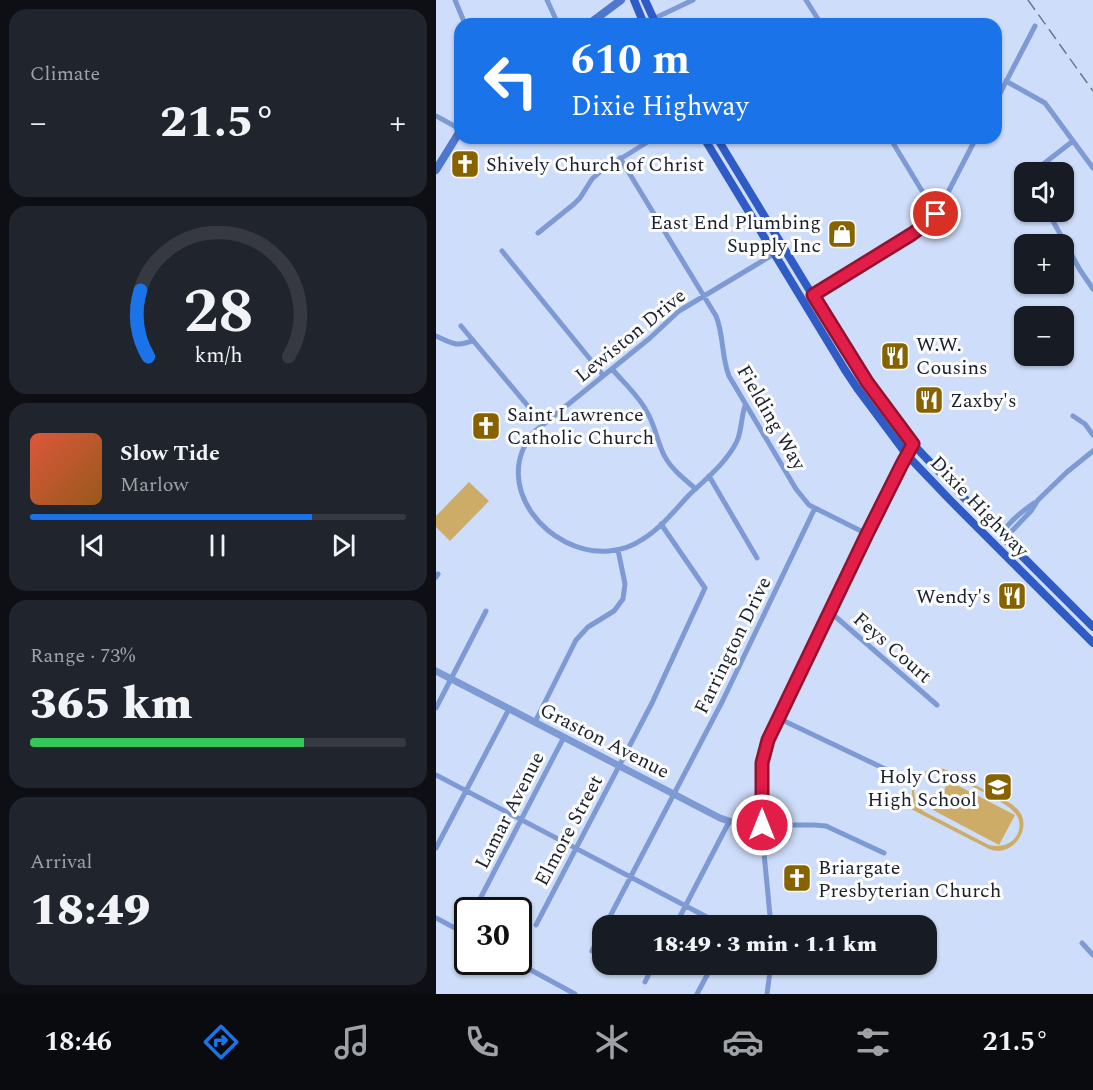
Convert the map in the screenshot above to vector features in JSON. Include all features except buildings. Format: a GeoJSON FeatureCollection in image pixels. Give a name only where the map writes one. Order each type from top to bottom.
{"type":"FeatureCollection","features":[{"type":"Feature","properties":{"kind":"main road"},"geometry":{"type":"LineString","coordinates":[[597,18],[621,0]]}},
{"type":"Feature","properties":{"kind":"main road"},"geometry":{"type":"LineString","coordinates":[[634,0],[642,18]]}},
{"type":"Feature","properties":{"kind":"main road"},"geometry":{"type":"LineString","coordinates":[[645,0],[654,18]]}},
{"type":"Feature","properties":{"kind":"main road"},"geometry":{"type":"LineString","coordinates":[[436,170],[454,140]]}},
{"type":"Feature","properties":{"kind":"main road","name":"Dixie Highway"},"geometry":{"type":"LineString","coordinates":[[708,144],[857,388],[907,455],[1093,644]]}},
{"type":"Feature","properties":{"kind":"main road","name":"Dixie Highway"},"geometry":{"type":"LineString","coordinates":[[721,144],[867,382],[913,444],[1093,627]]}},
{"type":"Feature","properties":{"kind":"main road"},"geometry":{"type":"LineString","coordinates":[[774,254],[790,257]]}},
{"type":"Feature","properties":{"kind":"main road"},"geometry":{"type":"LineString","coordinates":[[787,275],[794,278],[806,297],[813,295]]}},
{"type":"Feature","properties":{"kind":"main road"},"geometry":{"type":"LineString","coordinates":[[977,527],[991,538],[1001,536]]}},
{"type":"Feature","properties":{"kind":"street"},"geometry":{"type":"LineString","coordinates":[[455,0],[462,18]]}},
{"type":"Feature","properties":{"kind":"street"},"geometry":{"type":"LineString","coordinates":[[547,0],[555,18]]}},
{"type":"Feature","properties":{"kind":"street"},"geometry":{"type":"LineString","coordinates":[[660,18],[693,0]]}},
{"type":"Feature","properties":{"kind":"street"},"geometry":{"type":"LineString","coordinates":[[806,0],[817,18]]}},
{"type":"Feature","properties":{"kind":"street"},"geometry":{"type":"LineString","coordinates":[[1002,89],[1035,26]]}},
{"type":"Feature","properties":{"kind":"street"},"geometry":{"type":"LineString","coordinates":[[1006,81],[1045,103],[1093,168]]}},
{"type":"Feature","properties":{"kind":"street"},"geometry":{"type":"LineString","coordinates":[[436,116],[454,126]]}},
{"type":"Feature","properties":{"kind":"street"},"geometry":{"type":"LineString","coordinates":[[1046,162],[1074,141]]}},
{"type":"Feature","properties":{"kind":"street"},"geometry":{"type":"LineString","coordinates":[[538,233],[574,204],[592,179],[601,171],[644,144]]}},
{"type":"Feature","properties":{"kind":"street"},"geometry":{"type":"LineString","coordinates":[[895,144],[936,214]]}},
{"type":"Feature","properties":{"kind":"street"},"geometry":{"type":"LineString","coordinates":[[813,295],[931,220],[973,144]]}},
{"type":"Feature","properties":{"kind":"street","name":"Fielding Way"},"geometry":{"type":"LineString","coordinates":[[620,158],[716,316],[721,328],[726,369],[745,406],[800,495],[808,505],[867,534]]}},
{"type":"Feature","properties":{"kind":"street"},"geometry":{"type":"LineString","coordinates":[[1054,222],[1093,290]]}},
{"type":"Feature","properties":{"kind":"street"},"geometry":{"type":"LineString","coordinates":[[502,251],[603,375]]}},
{"type":"Feature","properties":{"kind":"street","name":"Lewiston Drive"},"geometry":{"type":"LineString","coordinates":[[745,406],[738,440],[724,460],[661,524],[641,541],[618,549],[595,551],[577,547],[548,531],[530,511],[518,474],[519,461],[528,438],[650,338],[679,311],[774,254]]}},
{"type":"Feature","properties":{"kind":"street"},"geometry":{"type":"LineString","coordinates":[[461,326],[543,424]]}},
{"type":"Feature","properties":{"kind":"street"},"geometry":{"type":"LineString","coordinates":[[436,336],[456,345],[465,345],[473,340]]}},
{"type":"Feature","properties":{"kind":"street"},"geometry":{"type":"LineString","coordinates":[[612,369],[648,413],[662,451],[670,464],[696,489]]}},
{"type":"Feature","properties":{"kind":"street"},"geometry":{"type":"LineString","coordinates":[[1073,416],[1085,424],[1093,435]]}},
{"type":"Feature","properties":{"kind":"street"},"geometry":{"type":"LineString","coordinates":[[770,915],[762,825],[763,758],[766,745],[829,611],[913,444]]}},
{"type":"Feature","properties":{"kind":"street"},"geometry":{"type":"LineString","coordinates":[[1001,536],[1004,529],[1027,507],[1093,451]]}},
{"type":"Feature","properties":{"kind":"street"},"geometry":{"type":"LineString","coordinates":[[709,476],[757,558]]}},
{"type":"Feature","properties":{"kind":"street","name":"Farrington Drive"},"geometry":{"type":"LineString","coordinates":[[611,915],[744,658],[815,508]]}},
{"type":"Feature","properties":{"kind":"street","name":"Elmore Street"},"geometry":{"type":"LineString","coordinates":[[536,925],[652,703],[705,588],[661,524]]}},
{"type":"Feature","properties":{"kind":"street"},"geometry":{"type":"LineString","coordinates":[[535,722],[576,640],[588,627],[614,611],[623,599],[625,584],[618,549]]}},
{"type":"Feature","properties":{"kind":"street"},"geometry":{"type":"LineString","coordinates":[[436,708],[486,611]]}},
{"type":"Feature","properties":{"kind":"street","name":"Feys Court"},"geometry":{"type":"LineString","coordinates":[[829,611],[937,705]]}},
{"type":"Feature","properties":{"kind":"street","name":"Graston Avenue"},"geometry":{"type":"LineString","coordinates":[[436,671],[729,822],[742,825],[762,825]]}},
{"type":"Feature","properties":{"kind":"street"},"geometry":{"type":"LineString","coordinates":[[436,848],[509,709]]}},
{"type":"Feature","properties":{"kind":"street"},"geometry":{"type":"LineString","coordinates":[[778,718],[902,777]]}},
{"type":"Feature","properties":{"kind":"street","name":"Lamar Avenue"},"geometry":{"type":"LineString","coordinates":[[481,897],[564,737]]}},
{"type":"Feature","properties":{"kind":"street"},"geometry":{"type":"LineString","coordinates":[[436,775],[704,915]]}},
{"type":"Feature","properties":{"kind":"street"},"geometry":{"type":"LineString","coordinates":[[681,915],[729,822]]}},
{"type":"Feature","properties":{"kind":"street"},"geometry":{"type":"LineString","coordinates":[[762,825],[826,826],[884,853]]}},
{"type":"Feature","properties":{"kind":"street"},"geometry":{"type":"LineString","coordinates":[[436,918],[454,928]]}},
{"type":"Feature","properties":{"kind":"street"},"geometry":{"type":"LineString","coordinates":[[1082,944],[1093,955]]}},
{"type":"Feature","properties":{"kind":"street"},"geometry":{"type":"LineString","coordinates":[[532,971],[575,994]]}},
{"type":"Feature","properties":{"kind":"street"},"geometry":{"type":"LineString","coordinates":[[645,982],[648,975]]}},
{"type":"Feature","properties":{"kind":"street"},"geometry":{"type":"LineString","coordinates":[[697,994],[707,975]]}},
{"type":"Feature","properties":{"kind":"street"},"geometry":{"type":"LineString","coordinates":[[767,994],[770,975]]}},
{"type":"Feature","properties":{"kind":"shaded area"},"geometry":{"type":"Polygon","coordinates":[[[469,482],[489,501],[450,541],[436,527],[436,516],[469,482]]]}},
{"type":"Feature","properties":{"kind":"shaded area"},"geometry":{"type":"Polygon","coordinates":[[[944,769],[1014,806],[1023,820],[1022,832],[1016,843],[1005,850],[990,849],[911,809],[915,806],[912,792],[915,781],[929,770],[944,769]],[[933,772],[922,777],[916,784],[915,799],[923,811],[989,845],[1003,845],[1015,838],[1019,822],[1010,808],[942,772],[933,772]]]}},
{"type":"Feature","properties":{"kind":"shaded area"},"geometry":{"type":"Polygon","coordinates":[[[949,781],[1015,815],[999,845],[933,810],[949,781]]]}},
{"type":"Feature","properties":{"kind":"railway"},"geometry":{"type":"LineString","coordinates":[[1028,0],[1093,91]]}},
{"type":"Feature","properties":{"kind":"place","name":"Shively Church of Christ"},"geometry":{"type":"Point","coordinates":[465,164]}},
{"type":"Feature","properties":{"kind":"place","name":"East End Plumbing Supply Inc"},"geometry":{"type":"Point","coordinates":[842,234]}},
{"type":"Feature","properties":{"kind":"place","name":"W.W. Cousins"},"geometry":{"type":"Point","coordinates":[895,356]}},
{"type":"Feature","properties":{"kind":"place","name":"Zaxby's"},"geometry":{"type":"Point","coordinates":[929,400]}},
{"type":"Feature","properties":{"kind":"place","name":"Saint Lawrence Catholic Church"},"geometry":{"type":"Point","coordinates":[486,426]}},
{"type":"Feature","properties":{"kind":"place","name":"Wendy's"},"geometry":{"type":"Point","coordinates":[1012,596]}},
{"type":"Feature","properties":{"kind":"place","name":"Holy Cross High School"},"geometry":{"type":"Point","coordinates":[998,787]}},
{"type":"Feature","properties":{"kind":"place","name":"Briargate Presbyterian Church"},"geometry":{"type":"Point","coordinates":[797,878]}},
{"type":"Feature","properties":{"kind":"route"},"geometry":{"type":"LineString","coordinates":[[762,825],[762,763],[768,740],[913,444],[850,357],[813,295],[912,234],[936,214]]}}]}
